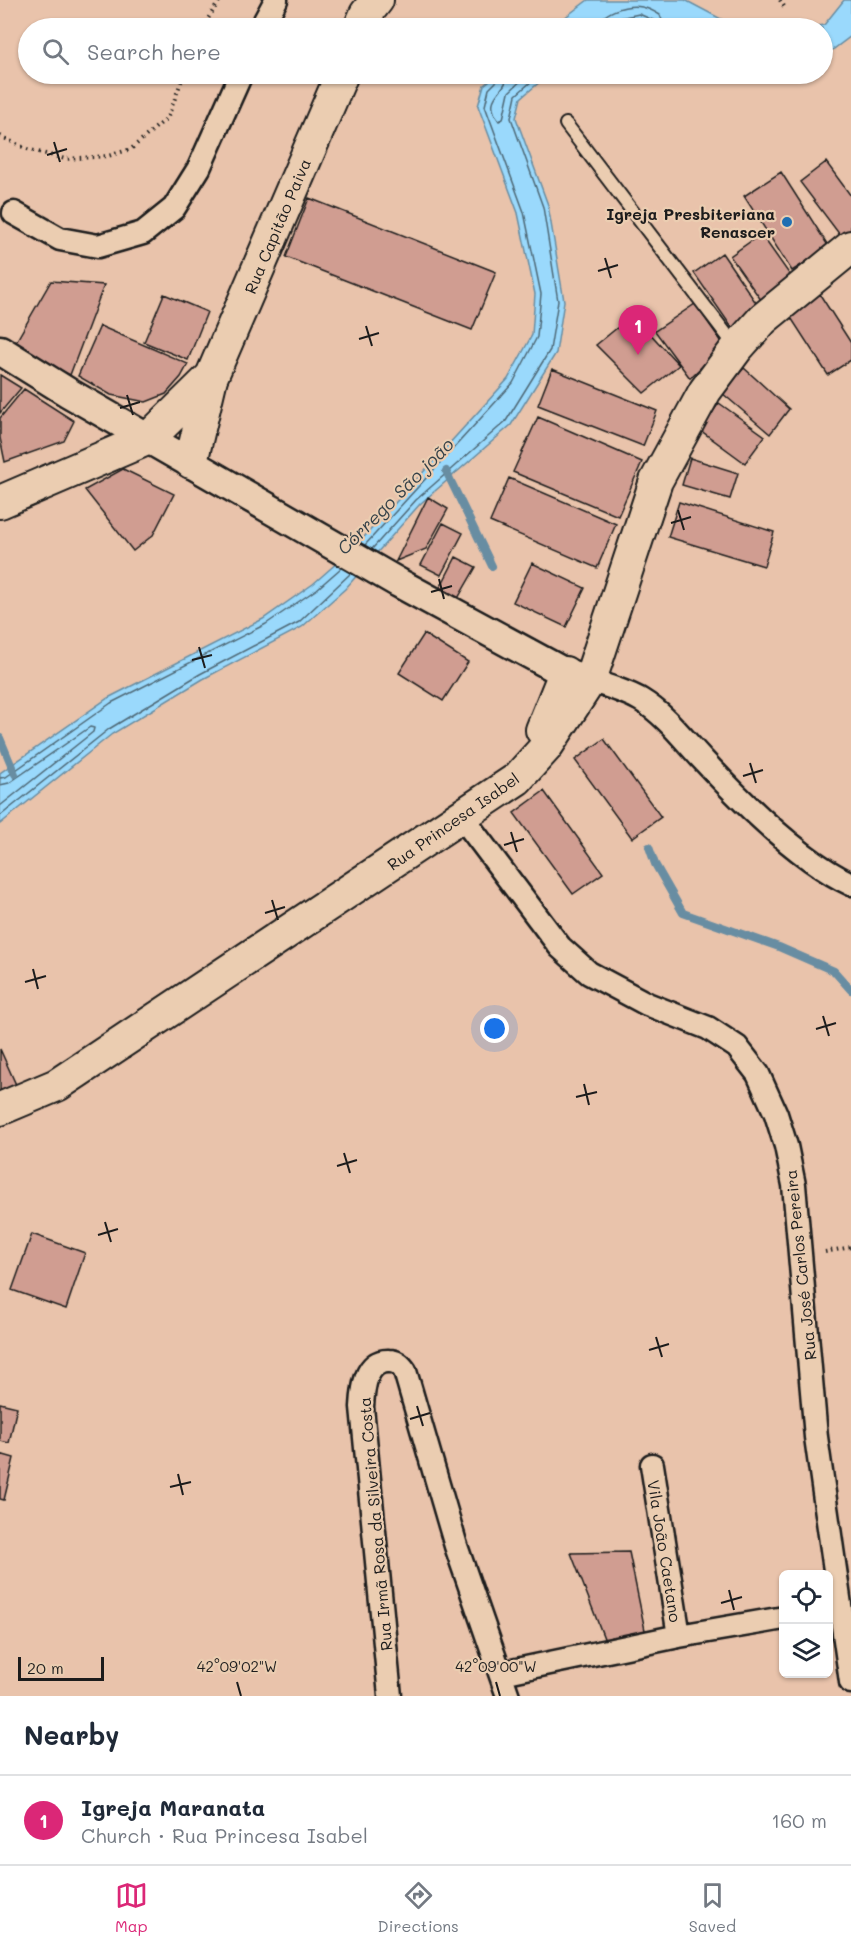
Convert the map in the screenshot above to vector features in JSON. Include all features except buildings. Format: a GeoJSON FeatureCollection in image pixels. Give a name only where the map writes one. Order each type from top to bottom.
{"type":"FeatureCollection","features":[{"type":"Feature","properties":{"kind":"main road"},"geometry":{"type":"LineString","coordinates":[[364,18],[377,0]]}},
{"type":"Feature","properties":{"kind":"main road","name":"Rua Capitão Paiva"},"geometry":{"type":"LineString","coordinates":[[211,378],[338,84]]}},
{"type":"Feature","properties":{"kind":"main road","name":"Rua Princesa Isabel"},"geometry":{"type":"LineString","coordinates":[[0,1109],[57,1084],[517,779],[546,747],[578,676],[656,481],[705,390],[763,319],[851,247]]}},
{"type":"Feature","properties":{"kind":"main road"},"geometry":{"type":"LineString","coordinates":[[0,502],[149,438],[211,378]]}},
{"type":"Feature","properties":{"kind":"main road"},"geometry":{"type":"LineString","coordinates":[[191,462],[211,378]]}},
{"type":"Feature","properties":{"kind":"street"},"geometry":{"type":"LineString","coordinates":[[266,18],[276,0]]}},
{"type":"Feature","properties":{"kind":"street"},"geometry":{"type":"LineString","coordinates":[[14,213],[60,239],[98,246],[143,233],[174,208],[199,168],[237,84]]}},
{"type":"Feature","properties":{"kind":"street"},"geometry":{"type":"LineString","coordinates":[[0,350],[399,583],[578,676],[640,699],[658,712],[735,794],[773,829],[838,878],[851,884]]}},
{"type":"Feature","properties":{"kind":"street","name":"Rua José Carlos Pereira"},"geometry":{"type":"LineString","coordinates":[[462,817],[560,947],[582,966],[614,988],[708,1028],[737,1047],[758,1074],[776,1114],[794,1185],[816,1437],[835,1610],[851,1682]]}},
{"type":"Feature","properties":{"kind":"street","name":"Rua Irmã Rosa da Silveira Costa"},"geometry":{"type":"LineString","coordinates":[[390,1696],[362,1407],[365,1383],[375,1364],[386,1361],[397,1362],[402,1366],[456,1546],[502,1673]]}},
{"type":"Feature","properties":{"kind":"street","name":"Vila João Caetano"},"geometry":{"type":"LineString","coordinates":[[652,1465],[679,1636]]}},
{"type":"Feature","properties":{"kind":"street"},"geometry":{"type":"LineString","coordinates":[[508,1696],[502,1673],[679,1636],[779,1619]]}},
{"type":"Feature","properties":{"kind":"lane"},"geometry":{"type":"LineString","coordinates":[[566,124],[737,348]]}},
{"type":"Feature","properties":{"kind":"path"},"geometry":{"type":"LineString","coordinates":[[208,18],[220,0]]}},
{"type":"Feature","properties":{"kind":"path"},"geometry":{"type":"LineString","coordinates":[[780,0],[785,8]]}},
{"type":"Feature","properties":{"kind":"path"},"geometry":{"type":"LineString","coordinates":[[0,136],[27,149],[65,159],[108,156],[131,149],[168,117],[180,84]]}},
{"type":"Feature","properties":{"kind":"water"},"geometry":{"type":"Polygon","coordinates":[[[588,0],[685,0],[719,18],[564,18],[588,0]]]}},
{"type":"Feature","properties":{"kind":"water"},"geometry":{"type":"Polygon","coordinates":[[[844,0],[851,0],[851,36],[833,50],[833,18],[830,18],[844,0]]]}},
{"type":"Feature","properties":{"kind":"water"},"geometry":{"type":"Polygon","coordinates":[[[537,84],[521,98],[516,118],[548,205],[564,301],[556,353],[511,425],[420,504],[345,589],[302,627],[203,679],[112,734],[0,824],[0,773],[108,698],[263,619],[313,584],[355,547],[508,379],[532,335],[535,294],[518,213],[478,106],[484,85],[537,84]]]}},
{"type":"Feature","properties":{"kind":"waterway","name":"Córrego São joão"},"geometry":{"type":"LineString","coordinates":[[446,471],[492,566]]}},
{"type":"Feature","properties":{"kind":"waterway"},"geometry":{"type":"LineString","coordinates":[[0,738],[15,774]]}},
{"type":"Feature","properties":{"kind":"waterway"},"geometry":{"type":"LineString","coordinates":[[649,847],[655,864],[683,913],[779,947],[834,971],[851,990]]}},
{"type":"Feature","properties":{"kind":"place","name":"Igreja Presbiteriana Renascer"},"geometry":{"type":"Point","coordinates":[787,222]}},
{"type":"Feature","properties":{"kind":"place","name":"Igreja Maranata"},"geometry":{"type":"Point","coordinates":[638,355]}}]}
